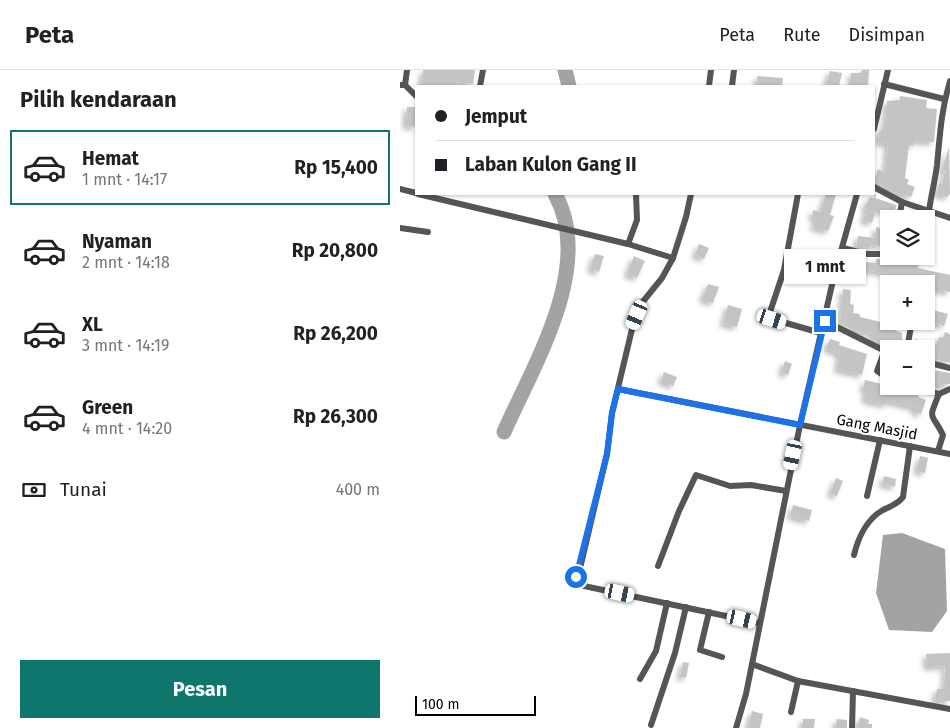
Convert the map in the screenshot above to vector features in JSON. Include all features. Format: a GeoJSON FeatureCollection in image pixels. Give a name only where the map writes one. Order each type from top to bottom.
{"type":"FeatureCollection","features":[{"type":"Feature","properties":{"kind":"street"},"geometry":{"type":"LineString","coordinates":[[407,70],[403,85],[415,95]]}},
{"type":"Feature","properties":{"kind":"street"},"geometry":{"type":"LineString","coordinates":[[480,85],[483,70]]}},
{"type":"Feature","properties":{"kind":"street"},"geometry":{"type":"LineString","coordinates":[[708,85],[711,70]]}},
{"type":"Feature","properties":{"kind":"street"},"geometry":{"type":"LineString","coordinates":[[732,85],[734,70]]}},
{"type":"Feature","properties":{"kind":"street"},"geometry":{"type":"LineString","coordinates":[[876,113],[888,70]]}},
{"type":"Feature","properties":{"kind":"street"},"geometry":{"type":"LineString","coordinates":[[928,210],[936,167],[944,99],[950,81]]}},
{"type":"Feature","properties":{"kind":"street"},"geometry":{"type":"LineString","coordinates":[[884,84],[944,99]]}},
{"type":"Feature","properties":{"kind":"street"},"geometry":{"type":"LineString","coordinates":[[875,188],[902,202],[925,210]]}},
{"type":"Feature","properties":{"kind":"street"},"geometry":{"type":"LineString","coordinates":[[400,189],[415,193]]}},
{"type":"Feature","properties":{"kind":"street"},"geometry":{"type":"LineString","coordinates":[[421,195],[628,244],[673,258]]}},
{"type":"Feature","properties":{"kind":"street"},"geometry":{"type":"LineString","coordinates":[[628,244],[637,220],[636,195]]}},
{"type":"Feature","properties":{"kind":"street"},"geometry":{"type":"LineString","coordinates":[[690,195],[686,217],[673,258],[662,278],[641,304],[632,325],[612,413],[607,454],[576,581],[584,586],[759,623]]}},
{"type":"Feature","properties":{"kind":"street"},"geometry":{"type":"LineString","coordinates":[[798,195],[784,270],[769,315],[772,319],[821,332]]}},
{"type":"Feature","properties":{"kind":"street"},"geometry":{"type":"LineString","coordinates":[[736,728],[752,664],[786,491],[821,332],[834,276],[857,195]]}},
{"type":"Feature","properties":{"kind":"street"},"geometry":{"type":"LineString","coordinates":[[901,210],[902,202]]}},
{"type":"Feature","properties":{"kind":"street"},"geometry":{"type":"LineString","coordinates":[[935,213],[950,218]]}},
{"type":"Feature","properties":{"kind":"street"},"geometry":{"type":"LineString","coordinates":[[400,228],[428,232]]}},
{"type":"Feature","properties":{"kind":"street"},"geometry":{"type":"LineString","coordinates":[[843,248],[866,254],[880,254]]}},
{"type":"Feature","properties":{"kind":"street"},"geometry":{"type":"LineString","coordinates":[[825,321],[880,349]]}},
{"type":"Feature","properties":{"kind":"street"},"geometry":{"type":"LineString","coordinates":[[935,364],[950,368]]}},
{"type":"Feature","properties":{"kind":"street","name":"Gang Masjid"},"geometry":{"type":"LineString","coordinates":[[618,389],[950,454]]}},
{"type":"Feature","properties":{"kind":"street"},"geometry":{"type":"LineString","coordinates":[[935,393],[939,394],[950,389]]}},
{"type":"Feature","properties":{"kind":"street"},"geometry":{"type":"LineString","coordinates":[[938,451],[943,436],[931,419],[931,413],[939,394]]}},
{"type":"Feature","properties":{"kind":"street"},"geometry":{"type":"LineString","coordinates":[[867,496],[880,440]]}},
{"type":"Feature","properties":{"kind":"street"},"geometry":{"type":"LineString","coordinates":[[854,555],[862,532],[882,511],[903,498],[910,446]]}},
{"type":"Feature","properties":{"kind":"street"},"geometry":{"type":"LineString","coordinates":[[658,566],[679,511],[696,475],[730,486],[751,485],[786,491]]}},
{"type":"Feature","properties":{"kind":"street"},"geometry":{"type":"LineString","coordinates":[[640,679],[656,651],[667,603]]}},
{"type":"Feature","properties":{"kind":"street"},"geometry":{"type":"LineString","coordinates":[[651,725],[675,653],[686,607]]}},
{"type":"Feature","properties":{"kind":"street"},"geometry":{"type":"LineString","coordinates":[[710,612],[700,650],[722,657]]}},
{"type":"Feature","properties":{"kind":"street"},"geometry":{"type":"LineString","coordinates":[[752,664],[798,681],[950,709]]}},
{"type":"Feature","properties":{"kind":"street"},"geometry":{"type":"LineString","coordinates":[[791,712],[798,681]]}},
{"type":"Feature","properties":{"kind":"street"},"geometry":{"type":"LineString","coordinates":[[852,728],[853,691]]}},
{"type":"Feature","properties":{"kind":"shaded area"},"geometry":{"type":"Polygon","coordinates":[[[902,533],[945,549],[947,611],[932,632],[889,630],[876,593],[883,535],[902,533]]]}},
{"type":"Feature","properties":{"kind":"building"},"geometry":{"type":"Polygon","coordinates":[[[423,70],[475,70],[473,84],[455,82],[455,85],[421,85],[423,70]]]}},
{"type":"Feature","properties":{"kind":"building"},"geometry":{"type":"Polygon","coordinates":[[[862,70],[869,70],[868,85],[851,85],[851,73],[861,73],[862,70]]]}},
{"type":"Feature","properties":{"kind":"building"},"geometry":{"type":"Polygon","coordinates":[[[830,71],[842,73],[839,85],[826,84],[830,71]]]}},
{"type":"Feature","properties":{"kind":"building"},"geometry":{"type":"Polygon","coordinates":[[[757,76],[783,78],[782,85],[758,85],[757,76]]]}},
{"type":"Feature","properties":{"kind":"building"},"geometry":{"type":"Polygon","coordinates":[[[900,96],[927,100],[926,108],[937,109],[934,142],[914,141],[913,146],[909,145],[905,178],[909,180],[907,184],[915,187],[911,197],[894,192],[875,182],[878,169],[885,173],[888,144],[878,142],[879,133],[885,124],[887,101],[900,100],[900,96]]]}},
{"type":"Feature","properties":{"kind":"building"},"geometry":{"type":"Polygon","coordinates":[[[407,107],[415,107],[415,127],[406,126],[407,107]]]}},
{"type":"Feature","properties":{"kind":"building"},"geometry":{"type":"Polygon","coordinates":[[[949,147],[950,194],[947,197],[937,194],[939,183],[942,184],[945,171],[942,169],[949,147]]]}},
{"type":"Feature","properties":{"kind":"building"},"geometry":{"type":"Polygon","coordinates":[[[876,194],[875,198],[896,205],[895,210],[880,210],[879,213],[875,212],[872,223],[863,220],[867,209],[864,208],[870,197],[874,198],[876,194]]]}},
{"type":"Feature","properties":{"kind":"building"},"geometry":{"type":"Polygon","coordinates":[[[826,195],[836,195],[830,215],[834,216],[828,231],[813,227],[816,218],[812,218],[813,210],[820,212],[826,195]]]}},
{"type":"Feature","properties":{"kind":"building"},"geometry":{"type":"Polygon","coordinates":[[[876,227],[880,228],[880,246],[871,245],[870,248],[856,246],[858,236],[875,238],[876,227]]]}},
{"type":"Feature","properties":{"kind":"building"},"geometry":{"type":"Polygon","coordinates":[[[699,244],[709,248],[704,259],[695,255],[699,244]]]}},
{"type":"Feature","properties":{"kind":"building"},"geometry":{"type":"Polygon","coordinates":[[[595,254],[604,256],[599,272],[590,269],[595,254]]]}},
{"type":"Feature","properties":{"kind":"building"},"geometry":{"type":"Polygon","coordinates":[[[634,256],[645,261],[637,278],[627,274],[634,256]]]}},
{"type":"Feature","properties":{"kind":"building"},"geometry":{"type":"Polygon","coordinates":[[[876,259],[880,259],[880,265],[918,265],[918,268],[950,275],[950,292],[935,290],[935,275],[891,275],[864,270],[864,262],[876,263],[876,259]]]}},
{"type":"Feature","properties":{"kind":"building"},"geometry":{"type":"Polygon","coordinates":[[[708,284],[719,287],[713,303],[702,299],[708,284]]]}},
{"type":"Feature","properties":{"kind":"building"},"geometry":{"type":"Polygon","coordinates":[[[843,289],[851,290],[850,304],[854,305],[853,313],[860,314],[860,317],[880,322],[880,330],[894,330],[902,333],[902,340],[875,341],[873,339],[874,334],[859,332],[852,329],[853,325],[840,322],[843,289]]]}},
{"type":"Feature","properties":{"kind":"building"},"geometry":{"type":"Polygon","coordinates":[[[728,305],[742,309],[737,327],[723,323],[728,305]]]}},
{"type":"Feature","properties":{"kind":"building"},"geometry":{"type":"Polygon","coordinates":[[[935,310],[948,314],[944,326],[935,322],[935,310]]]}},
{"type":"Feature","properties":{"kind":"building"},"geometry":{"type":"Polygon","coordinates":[[[945,332],[950,334],[950,363],[938,360],[939,356],[935,355],[935,346],[939,337],[943,338],[945,332]]]}},
{"type":"Feature","properties":{"kind":"building"},"geometry":{"type":"Polygon","coordinates":[[[830,339],[840,342],[839,345],[867,354],[862,375],[837,369],[840,354],[826,348],[830,339]]]}},
{"type":"Feature","properties":{"kind":"building"},"geometry":{"type":"Polygon","coordinates":[[[785,361],[792,364],[788,375],[781,372],[785,361]]]}},
{"type":"Feature","properties":{"kind":"building"},"geometry":{"type":"Polygon","coordinates":[[[935,370],[950,373],[950,384],[941,385],[939,389],[935,388],[935,370]]]}},
{"type":"Feature","properties":{"kind":"building"},"geometry":{"type":"Polygon","coordinates":[[[664,372],[677,377],[673,386],[661,381],[664,372]]]}},
{"type":"Feature","properties":{"kind":"building"},"geometry":{"type":"Polygon","coordinates":[[[865,380],[880,384],[880,395],[917,395],[926,400],[921,414],[914,412],[916,408],[902,404],[886,401],[886,405],[865,400],[866,390],[863,388],[865,380]]]}},
{"type":"Feature","properties":{"kind":"building"},"geometry":{"type":"Polygon","coordinates":[[[920,456],[928,458],[925,473],[917,471],[920,456]]]}},
{"type":"Feature","properties":{"kind":"building"},"geometry":{"type":"Polygon","coordinates":[[[884,476],[896,479],[895,487],[882,484],[884,476]]]}},
{"type":"Feature","properties":{"kind":"building"},"geometry":{"type":"Polygon","coordinates":[[[836,478],[843,481],[837,496],[830,494],[836,478]]]}},
{"type":"Feature","properties":{"kind":"building"},"geometry":{"type":"Polygon","coordinates":[[[793,505],[812,510],[809,521],[790,516],[793,505]]]}},
{"type":"Feature","properties":{"kind":"building"},"geometry":{"type":"Polygon","coordinates":[[[950,653],[950,701],[935,701],[937,689],[944,689],[945,666],[927,667],[926,654],[950,653]]]}},
{"type":"Feature","properties":{"kind":"building"},"geometry":{"type":"Polygon","coordinates":[[[683,662],[689,663],[686,678],[680,677],[683,662]]]}},
{"type":"Feature","properties":{"kind":"building"},"geometry":{"type":"Polygon","coordinates":[[[752,711],[763,714],[760,728],[748,728],[752,711]]]}},
{"type":"Feature","properties":{"kind":"building"},"geometry":{"type":"Polygon","coordinates":[[[860,717],[869,720],[868,724],[872,724],[872,728],[857,728],[860,717]]]}},
{"type":"Feature","properties":{"kind":"building"},"geometry":{"type":"Polygon","coordinates":[[[803,719],[815,719],[814,728],[803,728],[803,719]]]}},
{"type":"Feature","properties":{"kind":"building"},"geometry":{"type":"Polygon","coordinates":[[[837,719],[847,720],[847,728],[835,728],[837,719]]]}},
{"type":"Feature","properties":{"kind":"waterway"},"geometry":{"type":"LineString","coordinates":[[565,70],[569,85]]}},
{"type":"Feature","properties":{"kind":"waterway"},"geometry":{"type":"LineString","coordinates":[[504,432],[544,346],[556,314],[564,283],[568,252],[566,222],[555,195]]}},
{"type":"Feature","properties":{"kind":"route"},"geometry":{"type":"LineString","coordinates":[[576,577],[607,454],[612,413],[618,389],[800,425],[825,321]]}}]}
